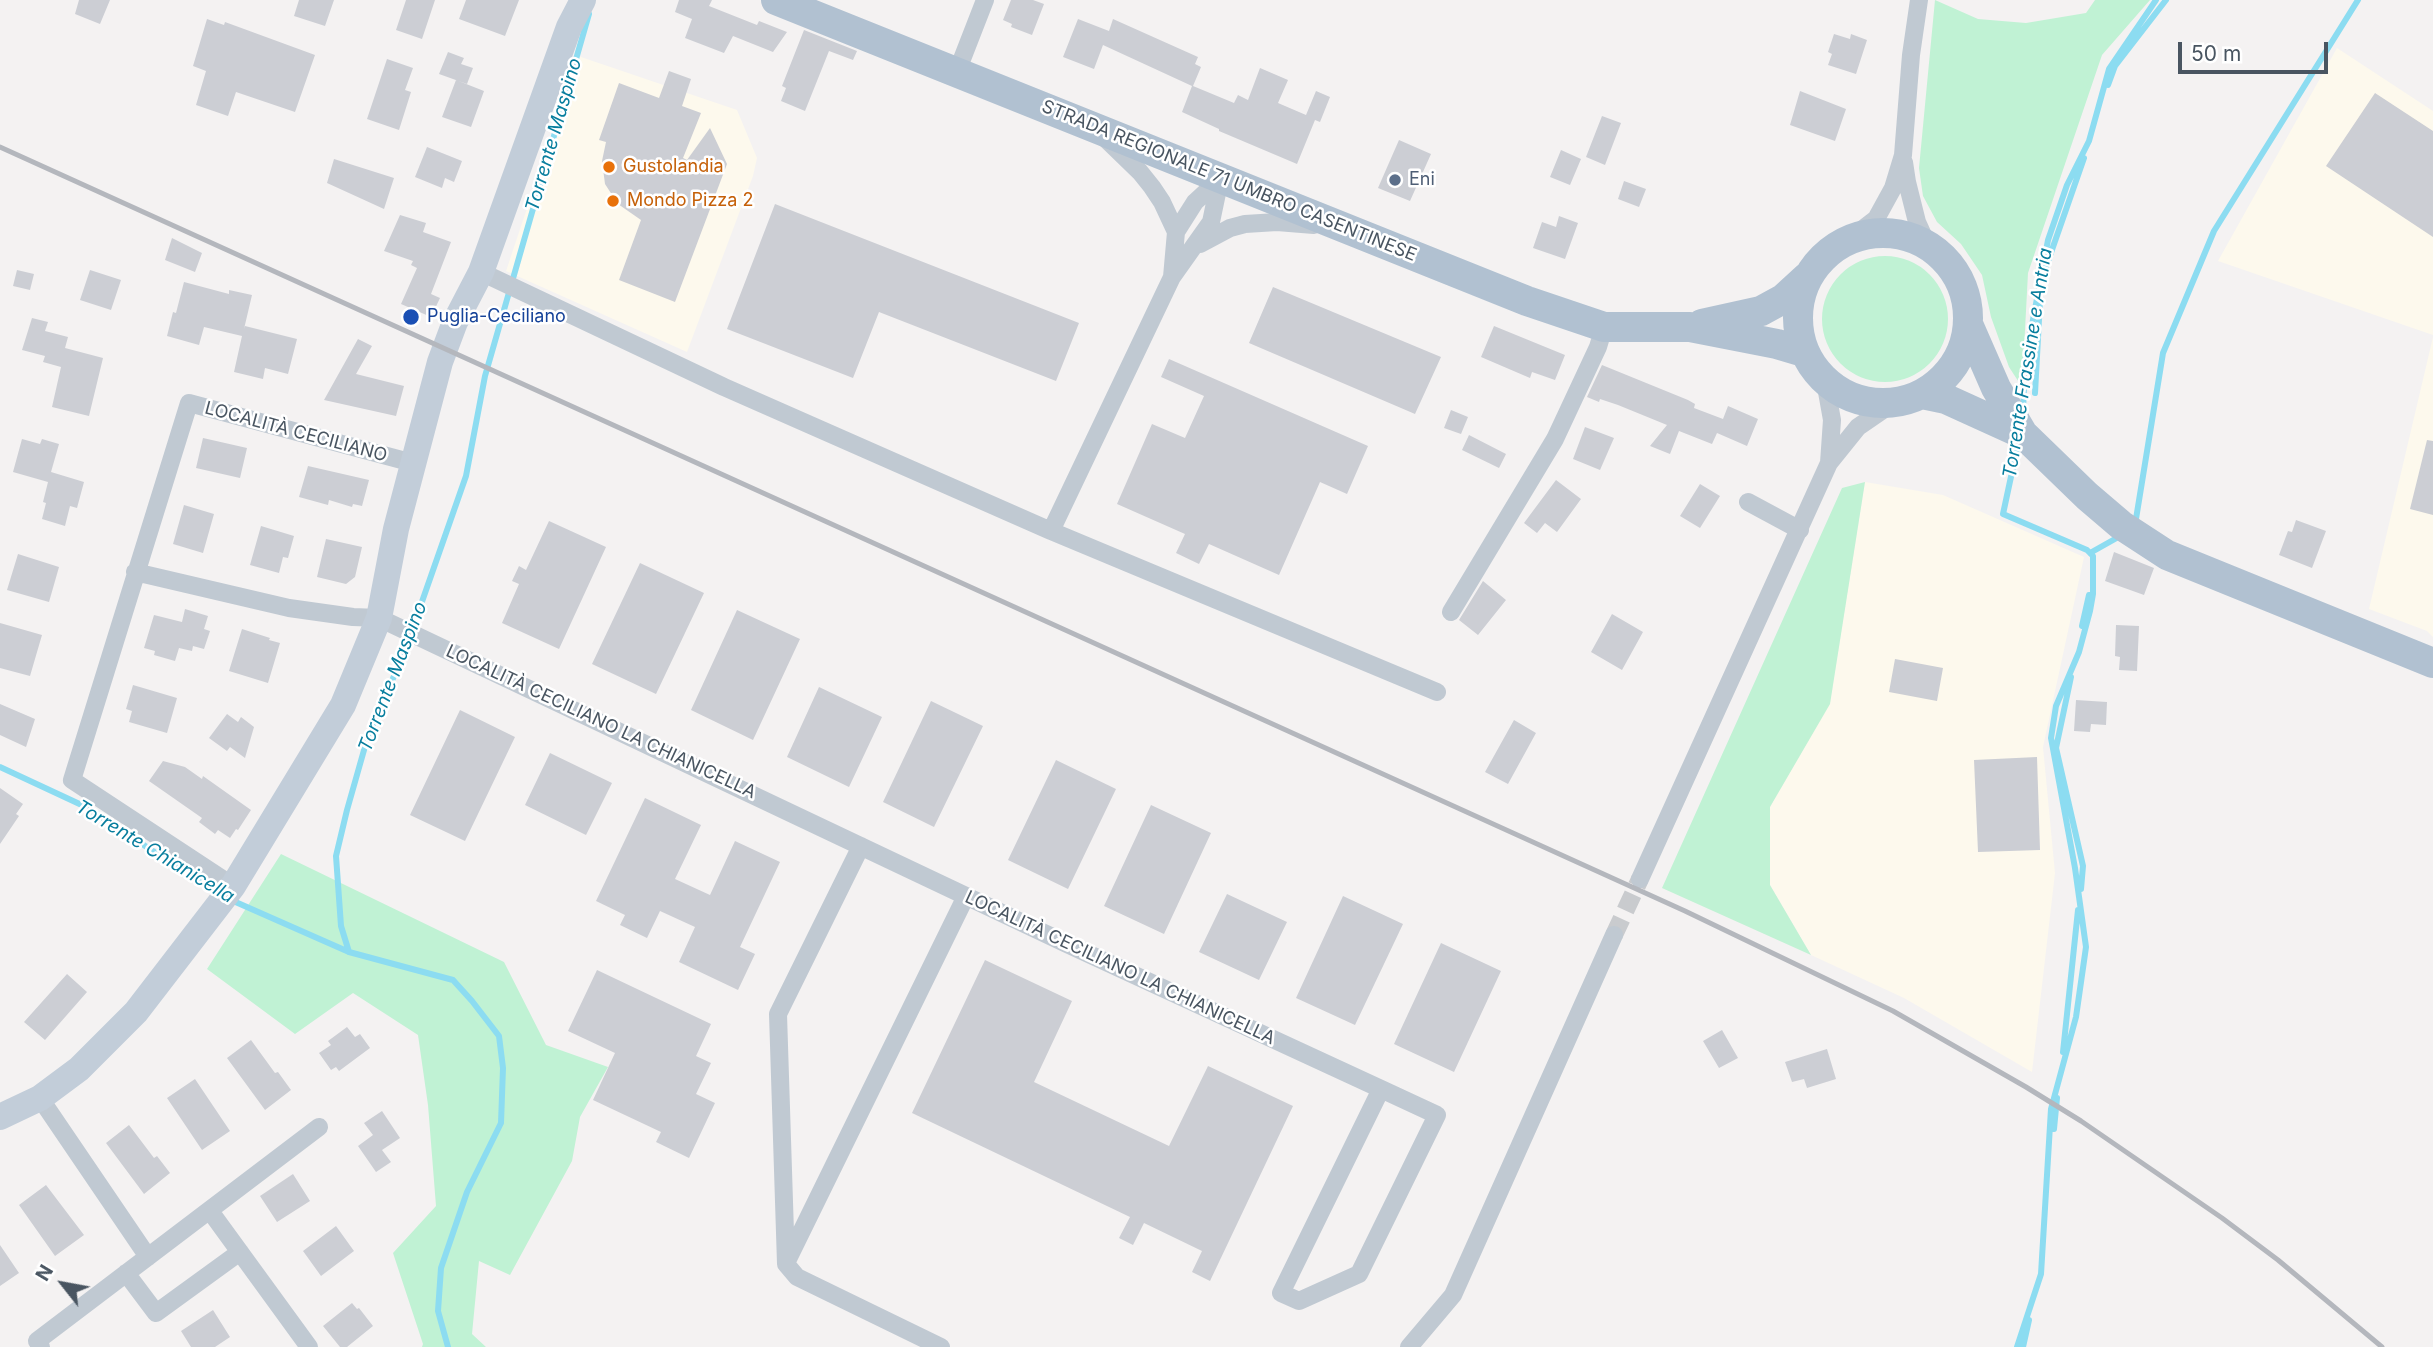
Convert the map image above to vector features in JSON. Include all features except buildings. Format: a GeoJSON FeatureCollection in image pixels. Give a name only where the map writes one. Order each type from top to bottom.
{"type":"FeatureCollection","features":[{"type":"Feature","properties":{"kind":"main road","name":"STRADA REGIONALE 71 UMBRO CASENTINESE"},"geometry":{"type":"LineString","coordinates":[[776,0],[1527,301],[1604,327],[1690,327],[1804,352]]}},
{"type":"Feature","properties":{"kind":"main road"},"geometry":{"type":"LineString","coordinates":[[1876,232],[1902,234],[1927,244],[1945,259],[1959,278],[1967,300],[1968,324],[1961,352],[1945,376],[1922,394],[1893,403],[1868,402],[1845,394],[1825,381],[1804,352],[1798,327],[1799,301],[1808,277],[1825,255],[1850,239],[1876,232]]}},
{"type":"Feature","properties":{"kind":"main road","name":"STRADA REGIONALE 71 UMBRO CASENTINESE"},"geometry":{"type":"LineString","coordinates":[[1690,327],[1761,311],[1783,299],[1808,277]]}},
{"type":"Feature","properties":{"kind":"main road"},"geometry":{"type":"LineString","coordinates":[[1968,324],[1996,388],[2023,434],[2121,525],[2167,555],[2433,663]]}},
{"type":"Feature","properties":{"kind":"main road"},"geometry":{"type":"LineString","coordinates":[[1922,394],[1946,399],[2023,434]]}},
{"type":"Feature","properties":{"kind":"street"},"geometry":{"type":"LineString","coordinates":[[569,0],[569,27]]}},
{"type":"Feature","properties":{"kind":"street"},"geometry":{"type":"LineString","coordinates":[[0,1117],[40,1098],[79,1069],[122,1028],[233,886],[331,727],[354,682],[379,618],[396,529],[442,356],[455,322],[481,272],[569,27],[583,0]]}},
{"type":"Feature","properties":{"kind":"street"},"geometry":{"type":"LineString","coordinates":[[957,72],[985,0]]}},
{"type":"Feature","properties":{"kind":"street"},"geometry":{"type":"LineString","coordinates":[[1850,239],[1876,219],[1893,188],[1903,155],[1911,55],[1919,0]]}},
{"type":"Feature","properties":{"kind":"street"},"geometry":{"type":"LineString","coordinates":[[1094,128],[1146,179],[1163,202],[1176,232]]}},
{"type":"Feature","properties":{"kind":"street"},"geometry":{"type":"LineString","coordinates":[[1903,155],[1917,222],[1927,244]]}},
{"type":"Feature","properties":{"kind":"street"},"geometry":{"type":"LineString","coordinates":[[1051,531],[1172,277],[1211,222],[1220,179]]}},
{"type":"Feature","properties":{"kind":"street"},"geometry":{"type":"LineString","coordinates":[[1172,277],[1176,232],[1195,202],[1220,179]]}},
{"type":"Feature","properties":{"kind":"street"},"geometry":{"type":"LineString","coordinates":[[1194,247],[1230,228],[1259,222],[1295,222],[1352,230]]}},
{"type":"Feature","properties":{"kind":"street"},"geometry":{"type":"LineString","coordinates":[[481,272],[724,387],[1051,531],[1437,692]]}},
{"type":"Feature","properties":{"kind":"street"},"geometry":{"type":"LineString","coordinates":[[1451,612],[1555,439],[1598,347],[1604,327]]}},
{"type":"Feature","properties":{"kind":"street"},"geometry":{"type":"LineString","coordinates":[[1825,381],[1832,420],[1829,463]]}},
{"type":"Feature","properties":{"kind":"street","name":"LOCALITÀ CECILIANO"},"geometry":{"type":"LineString","coordinates":[[233,886],[72,780],[189,403],[413,463]]}},
{"type":"Feature","properties":{"kind":"street"},"geometry":{"type":"LineString","coordinates":[[1640,879],[1829,463],[1858,427],[1893,403]]}},
{"type":"Feature","properties":{"kind":"street"},"geometry":{"type":"LineString","coordinates":[[1748,502],[1800,530]]}},
{"type":"Feature","properties":{"kind":"street"},"geometry":{"type":"LineString","coordinates":[[135,572],[278,606],[379,618]]}},
{"type":"Feature","properties":{"kind":"street","name":"LOCALITÀ CECILIANO LA CHIANICELLA"},"geometry":{"type":"LineString","coordinates":[[379,618],[1437,1115],[1359,1274],[1299,1301],[1281,1293],[1381,1089]]}},
{"type":"Feature","properties":{"kind":"street"},"geometry":{"type":"LineString","coordinates":[[861,846],[778,1014],[786,1264],[797,1277],[941,1347]]}},
{"type":"Feature","properties":{"kind":"street"},"geometry":{"type":"LineString","coordinates":[[786,1264],[966,896]]}},
{"type":"Feature","properties":{"kind":"street"},"geometry":{"type":"LineString","coordinates":[[1409,1347],[1453,1295],[1614,935]]}},
{"type":"Feature","properties":{"kind":"street"},"geometry":{"type":"LineString","coordinates":[[40,1098],[148,1257]]}},
{"type":"Feature","properties":{"kind":"street"},"geometry":{"type":"LineString","coordinates":[[41,1347],[37,1341],[319,1127]]}},
{"type":"Feature","properties":{"kind":"street"},"geometry":{"type":"LineString","coordinates":[[210,1211],[309,1347]]}},
{"type":"Feature","properties":{"kind":"street"},"geometry":{"type":"LineString","coordinates":[[126,1273],[156,1313],[240,1252]]}},
{"type":"Feature","properties":{"kind":"shaded area"},"geometry":{"type":"Polygon","coordinates":[[[2337,48],[2433,111],[2433,335],[2218,261],[2337,48]]]}},
{"type":"Feature","properties":{"kind":"shaded area"},"geometry":{"type":"Polygon","coordinates":[[[578,56],[737,110],[757,158],[753,176],[687,352],[506,271],[578,56]]]}},
{"type":"Feature","properties":{"kind":"shaded area"},"geometry":{"type":"Polygon","coordinates":[[[2433,337],[2433,637],[2427,631],[2369,609],[2433,337]]]}},
{"type":"Feature","properties":{"kind":"shaded area"},"geometry":{"type":"Polygon","coordinates":[[[1865,482],[1943,495],[2084,557],[2043,747],[2055,873],[2032,1072],[1904,998],[1811,955],[1770,885],[1770,807],[1830,703],[1865,482]]]}},
{"type":"Feature","properties":{"kind":"green space"},"geometry":{"type":"Polygon","coordinates":[[[1935,0],[1978,19],[2026,23],[2086,13],[2095,0],[2150,0],[2102,55],[2028,273],[2022,387],[2009,367],[1991,317],[1982,275],[1961,244],[1937,222],[1923,196],[1919,168],[1935,0]]]}},
{"type":"Feature","properties":{"kind":"green space"},"geometry":{"type":"Polygon","coordinates":[[[1885,256],[1909,261],[1930,274],[1943,295],[1948,319],[1943,343],[1930,364],[1909,377],[1885,382],[1861,377],[1840,364],[1827,343],[1822,319],[1827,295],[1840,274],[1861,261],[1885,256]]]}},
{"type":"Feature","properties":{"kind":"green space"},"geometry":{"type":"Polygon","coordinates":[[[1865,482],[1830,704],[1770,807],[1770,885],[1811,955],[1662,888],[1842,488],[1865,482]]]}},
{"type":"Feature","properties":{"kind":"green space"},"geometry":{"type":"Polygon","coordinates":[[[281,854],[504,962],[546,1045],[608,1067],[580,1117],[572,1161],[510,1275],[479,1261],[472,1334],[486,1347],[422,1347],[393,1253],[436,1206],[428,1105],[418,1035],[353,993],[295,1034],[207,969],[281,854]]]}},
{"type":"Feature","properties":{"kind":"waterway","name":"Torrente Frassine e Antria"},"geometry":{"type":"LineString","coordinates":[[2023,412],[2025,362],[2048,240],[2067,185],[2089,141],[2109,69],[2156,0]]}},
{"type":"Feature","properties":{"kind":"waterway"},"geometry":{"type":"LineString","coordinates":[[2108,85],[2115,66],[2166,0]]}},
{"type":"Feature","properties":{"kind":"waterway"},"geometry":{"type":"LineString","coordinates":[[2135,525],[2163,353],[2214,231],[2358,0]]}},
{"type":"Feature","properties":{"kind":"waterway","name":"Torrente Maspino"},"geometry":{"type":"LineString","coordinates":[[349,952],[341,926],[336,856],[347,810],[368,736],[404,653],[466,476],[485,376],[589,14]]}},
{"type":"Feature","properties":{"kind":"waterway"},"geometry":{"type":"LineString","coordinates":[[2046,267],[2084,158]]}},
{"type":"Feature","properties":{"kind":"waterway"},"geometry":{"type":"LineString","coordinates":[[2035,393],[2040,301]]}},
{"type":"Feature","properties":{"kind":"waterway","name":"Torrente Frassine e Antria"},"geometry":{"type":"LineString","coordinates":[[2017,1347],[2041,1274],[2051,1109],[2076,1017],[2086,947],[2075,868],[2051,738],[2056,706],[2079,652],[2093,594],[2093,556],[2087,550],[2003,514],[2018,444]]}},
{"type":"Feature","properties":{"kind":"waterway"},"geometry":{"type":"LineString","coordinates":[[2090,553],[2122,535]]}},
{"type":"Feature","properties":{"kind":"waterway"},"geometry":{"type":"LineString","coordinates":[[2082,626],[2089,595]]}},
{"type":"Feature","properties":{"kind":"waterway"},"geometry":{"type":"LineString","coordinates":[[2071,677],[2056,748],[2083,866],[2081,889]]}},
{"type":"Feature","properties":{"kind":"waterway","name":"Torrente Chianicella"},"geometry":{"type":"LineString","coordinates":[[0,767],[86,807],[218,894]]}},
{"type":"Feature","properties":{"kind":"waterway","name":"Torrente Maspino"},"geometry":{"type":"LineString","coordinates":[[231,900],[349,952],[453,980],[499,1036],[503,1068],[501,1123],[467,1192],[441,1268],[438,1311],[448,1347]]}},
{"type":"Feature","properties":{"kind":"waterway"},"geometry":{"type":"LineString","coordinates":[[2063,1052],[2078,910]]}},
{"type":"Feature","properties":{"kind":"waterway"},"geometry":{"type":"LineString","coordinates":[[2054,1129],[2057,1098]]}},
{"type":"Feature","properties":{"kind":"waterway"},"geometry":{"type":"LineString","coordinates":[[2023,1347],[2029,1320]]}},
{"type":"Feature","properties":{"kind":"tunnel"},"geometry":{"type":"LineString","coordinates":[[1614,935],[1640,879]]}},
{"type":"Feature","properties":{"kind":"railway"},"geometry":{"type":"LineString","coordinates":[[0,147],[1685,911],[1893,1011],[2081,1121],[2278,1260],[2382,1347]]}},
{"type":"Feature","properties":{"kind":"place","name":"Gustolandia"},"geometry":{"type":"Point","coordinates":[609,167]}},
{"type":"Feature","properties":{"kind":"place","name":"Eni"},"geometry":{"type":"Point","coordinates":[1395,180]}},
{"type":"Feature","properties":{"kind":"place","name":"Mondo Pizza 2"},"geometry":{"type":"Point","coordinates":[613,201]}},
{"type":"Feature","properties":{"kind":"place","name":"Puglia-Ceciliano"},"geometry":{"type":"Point","coordinates":[411,317]}}]}
